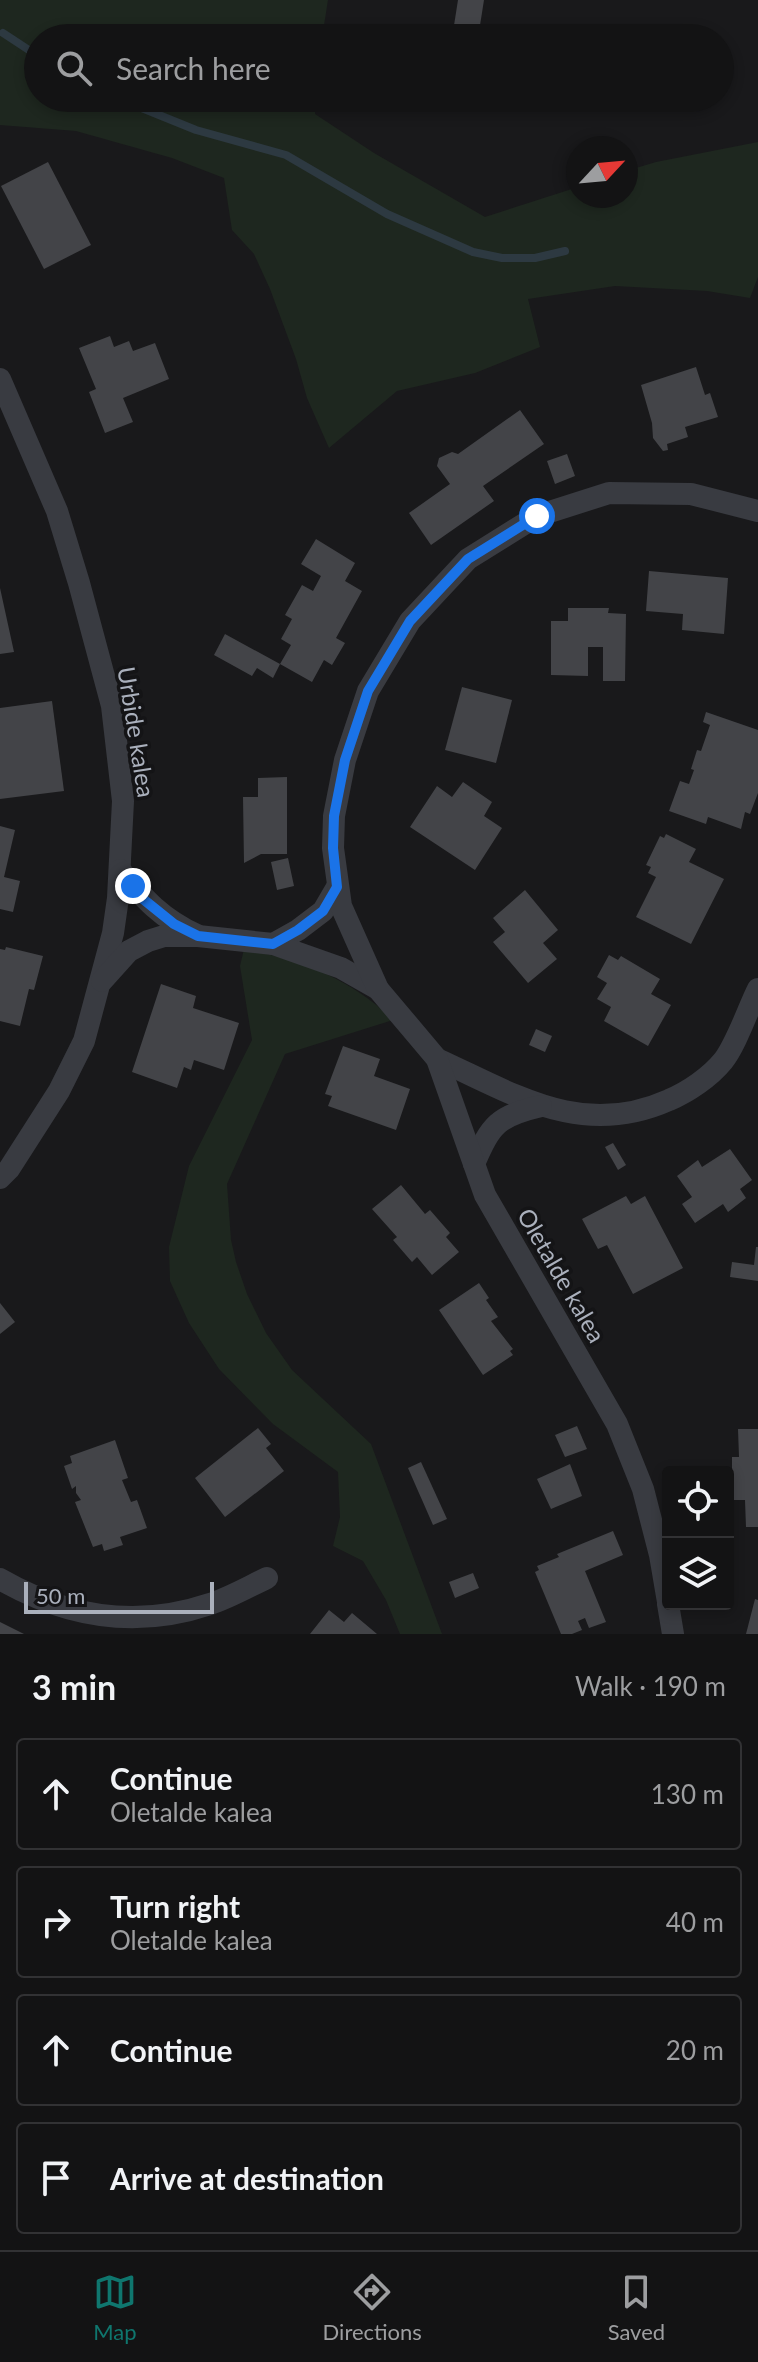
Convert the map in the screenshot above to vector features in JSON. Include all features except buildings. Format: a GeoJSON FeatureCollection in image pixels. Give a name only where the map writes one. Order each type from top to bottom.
{"type":"FeatureCollection","features":[{"type":"Feature","properties":{"kind":"street","name":"Urbide kalea"},"geometry":{"type":"LineString","coordinates":[[0,379],[57,511],[79,583],[112,706],[123,801],[115,919],[84,1041],[59,1091],[0,1178]]}},
{"type":"Feature","properties":{"kind":"street","name":"Oletalde kalea"},"geometry":{"type":"LineString","coordinates":[[662,1567],[643,1489],[617,1424],[485,1195],[437,1059],[378,989],[341,906],[333,848],[334,816],[345,760],[368,691],[410,621],[468,559],[537,516],[609,493],[691,494],[758,511]]}},
{"type":"Feature","properties":{"kind":"street"},"geometry":{"type":"LineString","coordinates":[[120,870],[143,899],[174,924],[198,936]]}},
{"type":"Feature","properties":{"kind":"street"},"geometry":{"type":"LineString","coordinates":[[273,944],[323,911],[337,887]]}},
{"type":"Feature","properties":{"kind":"street"},"geometry":{"type":"LineString","coordinates":[[148,941],[130,933],[115,919],[141,909],[155,908]]}},
{"type":"Feature","properties":{"kind":"street","name":"Oletalde kalea"},"geometry":{"type":"LineString","coordinates":[[148,941],[164,936],[198,936],[273,944],[341,968],[378,989]]}},
{"type":"Feature","properties":{"kind":"street"},"geometry":{"type":"LineString","coordinates":[[100,984],[129,951],[148,941]]}},
{"type":"Feature","properties":{"kind":"street"},"geometry":{"type":"LineString","coordinates":[[437,1059],[541,1106],[582,1116],[643,1112],[687,1092],[723,1061],[758,989]]}},
{"type":"Feature","properties":{"kind":"street"},"geometry":{"type":"LineString","coordinates":[[474,1164],[493,1126],[514,1112],[541,1106]]}},
{"type":"Feature","properties":{"kind":"street"},"geometry":{"type":"LineString","coordinates":[[0,1579],[63,1609],[113,1616],[158,1617],[211,1604],[267,1578]]}},
{"type":"Feature","properties":{"kind":"street","name":"Oletalde kalea"},"geometry":{"type":"LineString","coordinates":[[669,1610],[673,1634]]}},
{"type":"Feature","properties":{"kind":"shaded area"},"geometry":{"type":"Polygon","coordinates":[[[0,0],[328,0],[324,24],[24,24],[24,112],[315,112],[374,153],[485,217],[566,191],[566,208],[638,208],[638,167],[758,142],[758,277],[750,298],[707,291],[615,286],[528,299],[540,347],[475,373],[397,391],[329,448],[307,398],[270,289],[254,254],[232,230],[224,178],[172,158],[76,131],[0,125],[0,0]]]}},
{"type":"Feature","properties":{"kind":"shaded area"},"geometry":{"type":"Polygon","coordinates":[[[244,949],[324,973],[360,993],[393,1020],[285,1054],[227,1184],[231,1240],[247,1294],[266,1333],[292,1370],[371,1444],[442,1634],[400,1634],[386,1600],[363,1561],[333,1546],[340,1517],[338,1472],[273,1424],[219,1369],[189,1323],[170,1281],[169,1247],[189,1166],[252,1040],[240,966],[244,949]]]}},
{"type":"Feature","properties":{"kind":"waterway"},"geometry":{"type":"LineString","coordinates":[[3,33],[24,47]]}},
{"type":"Feature","properties":{"kind":"waterway"},"geometry":{"type":"LineString","coordinates":[[152,112],[196,130],[286,155],[387,214],[473,252],[502,258],[535,258],[565,251]]}},
{"type":"Feature","properties":{"kind":"route"},"geometry":{"type":"LineString","coordinates":[[133,886],[143,899],[174,924],[198,936],[273,944],[323,911],[337,887],[334,816],[345,760],[368,691],[410,621],[468,559],[537,516]]}}]}
